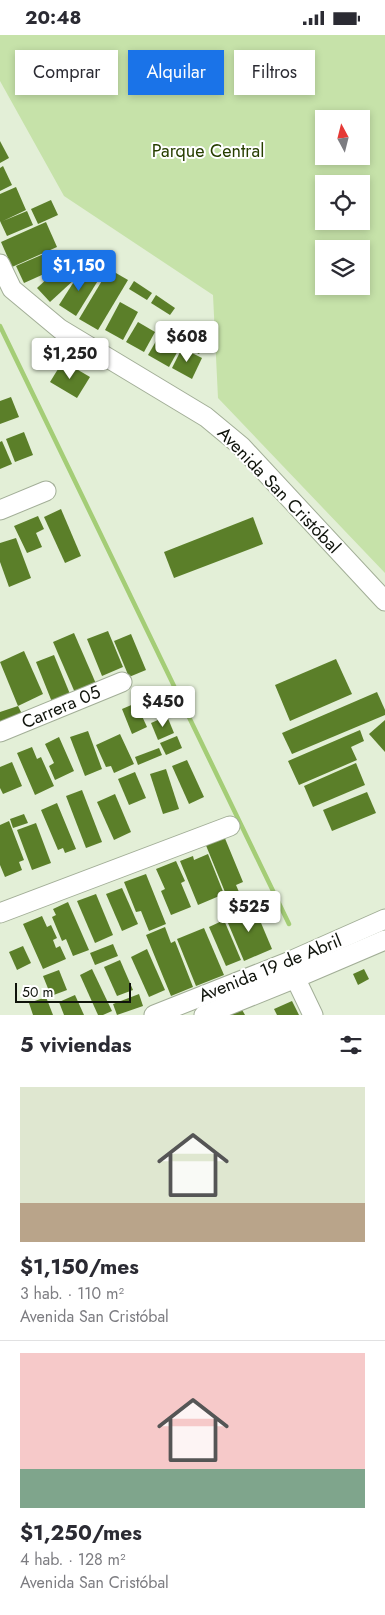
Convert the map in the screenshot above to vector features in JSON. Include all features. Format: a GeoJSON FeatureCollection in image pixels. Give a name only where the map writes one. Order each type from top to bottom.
{"type":"FeatureCollection","features":[{"type":"Feature","properties":{"kind":"street","name":"Avenida San Cristóbal"},"geometry":{"type":"LineString","coordinates":[[0,264],[12,289],[60,329],[206,417],[241,447],[385,601]]}},
{"type":"Feature","properties":{"kind":"street"},"geometry":{"type":"LineString","coordinates":[[0,510],[46,491]]}},
{"type":"Feature","properties":{"kind":"street","name":"Carrera 05"},"geometry":{"type":"LineString","coordinates":[[0,732],[122,682]]}},
{"type":"Feature","properties":{"kind":"street"},"geometry":{"type":"LineString","coordinates":[[0,913],[230,826]]}},
{"type":"Feature","properties":{"kind":"street","name":"Avenida 19 de Abril"},"geometry":{"type":"LineString","coordinates":[[154,1015],[288,962],[385,919]]}},
{"type":"Feature","properties":{"kind":"street","name":"Avenida 19 de Abril"},"geometry":{"type":"LineString","coordinates":[[204,1015],[385,940]]}},
{"type":"Feature","properties":{"kind":"street"},"geometry":{"type":"LineString","coordinates":[[288,962],[313,1015]]}},
{"type":"Feature","properties":{"kind":"green space","name":"Parque Central"},"geometry":{"type":"Polygon","coordinates":[[[0,35],[385,35],[385,573],[218,398],[213,295],[64,196],[0,81],[0,35]]]}},
{"type":"Feature","properties":{"kind":"building"},"geometry":{"type":"Polygon","coordinates":[[[0,141],[9,158],[0,163],[0,141]]]}},
{"type":"Feature","properties":{"kind":"building"},"geometry":{"type":"Polygon","coordinates":[[[3,166],[12,185],[0,191],[0,168],[3,166]]]}},
{"type":"Feature","properties":{"kind":"building"},"geometry":{"type":"Polygon","coordinates":[[[16,187],[26,210],[3,221],[27,211],[33,225],[7,236],[0,221],[0,194],[16,187]]]}},
{"type":"Feature","properties":{"kind":"building"},"geometry":{"type":"Polygon","coordinates":[[[51,200],[58,215],[38,224],[31,209],[51,200]]]}},
{"type":"Feature","properties":{"kind":"building"},"geometry":{"type":"Polygon","coordinates":[[[46,222],[57,247],[12,267],[1,242],[46,222]]]}},
{"type":"Feature","properties":{"kind":"building"},"geometry":{"type":"Polygon","coordinates":[[[46,253],[53,270],[24,283],[16,266],[46,253]]]}},
{"type":"Feature","properties":{"kind":"building"},"geometry":{"type":"Polygon","coordinates":[[[62,265],[75,279],[50,302],[37,288],[62,265]]]}},
{"type":"Feature","properties":{"kind":"building"},"geometry":{"type":"Polygon","coordinates":[[[82,269],[99,279],[76,316],[59,305],[82,269]]]}},
{"type":"Feature","properties":{"kind":"building"},"geometry":{"type":"Polygon","coordinates":[[[109,269],[128,280],[98,330],[79,319],[109,269]]]}},
{"type":"Feature","properties":{"kind":"building"},"geometry":{"type":"Polygon","coordinates":[[[134,281],[152,293],[147,300],[129,289],[134,281]]]}},
{"type":"Feature","properties":{"kind":"building"},"geometry":{"type":"Polygon","coordinates":[[[156,295],[175,308],[170,315],[151,303],[156,295]]]}},
{"type":"Feature","properties":{"kind":"building"},"geometry":{"type":"Polygon","coordinates":[[[120,302],[138,312],[123,340],[105,330],[120,302]]]}},
{"type":"Feature","properties":{"kind":"building"},"geometry":{"type":"Polygon","coordinates":[[[138,322],[155,332],[144,352],[126,342],[138,322]]]}},
{"type":"Feature","properties":{"kind":"building"},"geometry":{"type":"Polygon","coordinates":[[[166,322],[176,327],[171,336],[161,331],[166,322]]]}},
{"type":"Feature","properties":{"kind":"building"},"geometry":{"type":"Polygon","coordinates":[[[192,330],[204,336],[199,344],[188,338],[192,330]]]}},
{"type":"Feature","properties":{"kind":"building"},"geometry":{"type":"Polygon","coordinates":[[[178,333],[186,337],[181,346],[173,341],[178,333]]]}},
{"type":"Feature","properties":{"kind":"building"},"geometry":{"type":"Polygon","coordinates":[[[159,336],[180,347],[169,367],[148,355],[159,336]]]}},
{"type":"Feature","properties":{"kind":"building"},"geometry":{"type":"Polygon","coordinates":[[[187,339],[203,348],[199,354],[183,346],[187,339]]]}},
{"type":"Feature","properties":{"kind":"building"},"geometry":{"type":"Polygon","coordinates":[[[182,348],[202,358],[192,379],[172,368],[182,348]]]}},
{"type":"Feature","properties":{"kind":"building"},"geometry":{"type":"Polygon","coordinates":[[[63,361],[90,377],[77,398],[50,382],[63,361]]]}},
{"type":"Feature","properties":{"kind":"building"},"geometry":{"type":"Polygon","coordinates":[[[11,397],[19,417],[0,424],[0,401],[11,397]]]}},
{"type":"Feature","properties":{"kind":"building"},"geometry":{"type":"Polygon","coordinates":[[[24,432],[33,455],[15,462],[6,439],[24,432]]]}},
{"type":"Feature","properties":{"kind":"building"},"geometry":{"type":"Polygon","coordinates":[[[2,441],[12,464],[0,469],[0,442],[2,441]]]}},
{"type":"Feature","properties":{"kind":"building"},"geometry":{"type":"Polygon","coordinates":[[[61,509],[81,556],[65,563],[44,517],[61,509]]]}},
{"type":"Feature","properties":{"kind":"building"},"geometry":{"type":"Polygon","coordinates":[[[38,516],[44,529],[36,533],[42,547],[27,553],[14,526],[38,516]]]}},
{"type":"Feature","properties":{"kind":"building"},"geometry":{"type":"Polygon","coordinates":[[[253,517],[263,544],[174,578],[164,552],[253,517]]]}},
{"type":"Feature","properties":{"kind":"building"},"geometry":{"type":"Polygon","coordinates":[[[16,538],[31,578],[9,587],[0,562],[0,543],[16,538]]]}},
{"type":"Feature","properties":{"kind":"building"},"geometry":{"type":"Polygon","coordinates":[[[108,631],[123,667],[102,676],[87,639],[108,631]]]}},
{"type":"Feature","properties":{"kind":"building"},"geometry":{"type":"Polygon","coordinates":[[[74,633],[97,686],[76,695],[53,642],[74,633]]]}},
{"type":"Feature","properties":{"kind":"building"},"geometry":{"type":"Polygon","coordinates":[[[131,634],[146,670],[129,677],[114,641],[131,634]]]}},
{"type":"Feature","properties":{"kind":"building"},"geometry":{"type":"Polygon","coordinates":[[[24,651],[43,694],[18,706],[0,662],[24,651]]]}},
{"type":"Feature","properties":{"kind":"building"},"geometry":{"type":"Polygon","coordinates":[[[54,655],[70,694],[52,702],[36,662],[54,655]]]}},
{"type":"Feature","properties":{"kind":"building"},"geometry":{"type":"Polygon","coordinates":[[[336,659],[352,694],[290,721],[275,685],[336,659]]]}},
{"type":"Feature","properties":{"kind":"building"},"geometry":{"type":"Polygon","coordinates":[[[377,692],[385,710],[385,715],[292,754],[282,733],[377,692]]]}},
{"type":"Feature","properties":{"kind":"building"},"geometry":{"type":"Polygon","coordinates":[[[136,703],[147,727],[132,734],[122,709],[136,703]]]}},
{"type":"Feature","properties":{"kind":"building"},"geometry":{"type":"Polygon","coordinates":[[[18,706],[23,716],[0,725],[0,712],[18,706]]]}},
{"type":"Feature","properties":{"kind":"building"},"geometry":{"type":"Polygon","coordinates":[[[167,716],[174,733],[158,740],[151,723],[167,716]]]}},
{"type":"Feature","properties":{"kind":"building"},"geometry":{"type":"Polygon","coordinates":[[[385,720],[385,752],[369,734],[385,720]]]}},
{"type":"Feature","properties":{"kind":"building"},"geometry":{"type":"Polygon","coordinates":[[[360,730],[364,741],[351,747],[357,760],[299,785],[288,761],[360,730]]]}},
{"type":"Feature","properties":{"kind":"building"},"geometry":{"type":"Polygon","coordinates":[[[88,731],[102,769],[85,776],[70,737],[88,731]]]}},
{"type":"Feature","properties":{"kind":"building"},"geometry":{"type":"Polygon","coordinates":[[[120,734],[134,764],[114,773],[111,766],[106,767],[96,745],[120,734]]]}},
{"type":"Feature","properties":{"kind":"building"},"geometry":{"type":"Polygon","coordinates":[[[177,736],[182,748],[166,755],[160,743],[177,736]]]}},
{"type":"Feature","properties":{"kind":"building"},"geometry":{"type":"Polygon","coordinates":[[[59,737],[74,771],[55,780],[49,766],[54,763],[45,744],[59,737]]]}},
{"type":"Feature","properties":{"kind":"building"},"geometry":{"type":"Polygon","coordinates":[[[32,747],[37,759],[41,757],[54,786],[35,795],[17,753],[32,747]]]}},
{"type":"Feature","properties":{"kind":"building"},"geometry":{"type":"Polygon","coordinates":[[[159,748],[162,755],[138,765],[135,757],[159,748]]]}},
{"type":"Feature","properties":{"kind":"building"},"geometry":{"type":"Polygon","coordinates":[[[187,760],[204,797],[189,804],[172,766],[187,760]]]}},
{"type":"Feature","properties":{"kind":"building"},"geometry":{"type":"Polygon","coordinates":[[[12,762],[22,786],[3,794],[0,788],[0,767],[12,762]]]}},
{"type":"Feature","properties":{"kind":"building"},"geometry":{"type":"Polygon","coordinates":[[[356,763],[365,785],[313,807],[304,786],[356,763]]]}},
{"type":"Feature","properties":{"kind":"building"},"geometry":{"type":"Polygon","coordinates":[[[166,769],[179,809],[163,814],[150,774],[166,769]]]}},
{"type":"Feature","properties":{"kind":"building"},"geometry":{"type":"Polygon","coordinates":[[[135,772],[146,798],[129,805],[118,779],[135,772]]]}},
{"type":"Feature","properties":{"kind":"building"},"geometry":{"type":"Polygon","coordinates":[[[82,790],[102,842],[86,848],[66,796],[82,790]]]}},
{"type":"Feature","properties":{"kind":"building"},"geometry":{"type":"Polygon","coordinates":[[[367,792],[376,813],[332,831],[323,810],[367,792]]]}},
{"type":"Feature","properties":{"kind":"building"},"geometry":{"type":"Polygon","coordinates":[[[115,794],[131,832],[114,840],[97,802],[115,794]]]}},
{"type":"Feature","properties":{"kind":"building"},"geometry":{"type":"Polygon","coordinates":[[[57,803],[76,849],[65,853],[63,848],[58,850],[41,810],[57,803]]]}},
{"type":"Feature","properties":{"kind":"building"},"geometry":{"type":"Polygon","coordinates":[[[24,814],[28,823],[13,828],[10,819],[24,814]]]}},
{"type":"Feature","properties":{"kind":"building"},"geometry":{"type":"Polygon","coordinates":[[[9,821],[24,860],[19,862],[22,870],[5,877],[0,865],[0,825],[9,821]]]}},
{"type":"Feature","properties":{"kind":"building"},"geometry":{"type":"Polygon","coordinates":[[[36,823],[51,863],[32,870],[17,830],[36,823]]]}},
{"type":"Feature","properties":{"kind":"building"},"geometry":{"type":"Polygon","coordinates":[[[224,836],[243,882],[236,885],[239,892],[227,897],[205,843],[224,836]]]}},
{"type":"Feature","properties":{"kind":"building"},"geometry":{"type":"Polygon","coordinates":[[[208,854],[224,894],[198,905],[180,861],[193,856],[194,860],[208,854]]]}},
{"type":"Feature","properties":{"kind":"building"},"geometry":{"type":"Polygon","coordinates":[[[176,861],[185,881],[181,883],[191,907],[171,915],[161,891],[165,889],[156,869],[176,861]]]}},
{"type":"Feature","properties":{"kind":"building"},"geometry":{"type":"Polygon","coordinates":[[[146,874],[166,924],[149,931],[141,911],[136,912],[124,882],[146,874]]]}},
{"type":"Feature","properties":{"kind":"building"},"geometry":{"type":"Polygon","coordinates":[[[122,888],[138,924],[122,931],[106,894],[122,888]]]}},
{"type":"Feature","properties":{"kind":"building"},"geometry":{"type":"Polygon","coordinates":[[[96,894],[113,935],[95,943],[77,901],[96,894]]]}},
{"type":"Feature","properties":{"kind":"building"},"geometry":{"type":"Polygon","coordinates":[[[68,902],[89,950],[73,956],[66,939],[62,941],[52,917],[56,915],[53,909],[68,902]]]}},
{"type":"Feature","properties":{"kind":"building"},"geometry":{"type":"Polygon","coordinates":[[[253,904],[272,949],[244,961],[225,916],[253,904]]]}},
{"type":"Feature","properties":{"kind":"building"},"geometry":{"type":"Polygon","coordinates":[[[42,916],[47,927],[51,925],[57,938],[53,940],[56,948],[60,946],[66,959],[43,969],[23,924],[42,916]]]}},
{"type":"Feature","properties":{"kind":"building"},"geometry":{"type":"Polygon","coordinates":[[[224,920],[241,960],[226,966],[209,927],[224,920]]]}},
{"type":"Feature","properties":{"kind":"building"},"geometry":{"type":"Polygon","coordinates":[[[165,927],[171,943],[175,941],[193,987],[171,996],[146,935],[165,927]]]}},
{"type":"Feature","properties":{"kind":"building"},"geometry":{"type":"Polygon","coordinates":[[[204,928],[224,975],[196,986],[177,939],[204,928]]]}},
{"type":"Feature","properties":{"kind":"building"},"geometry":{"type":"Polygon","coordinates":[[[113,944],[118,956],[95,965],[90,953],[113,944]]]}},
{"type":"Feature","properties":{"kind":"building"},"geometry":{"type":"Polygon","coordinates":[[[23,946],[31,963],[17,970],[9,952],[23,946]]]}},
{"type":"Feature","properties":{"kind":"building"},"geometry":{"type":"Polygon","coordinates":[[[147,949],[165,990],[149,997],[131,957],[147,949]]]}},
{"type":"Feature","properties":{"kind":"building"},"geometry":{"type":"Polygon","coordinates":[[[120,960],[133,990],[117,996],[104,967],[120,960]]]}},
{"type":"Feature","properties":{"kind":"building"},"geometry":{"type":"Polygon","coordinates":[[[92,969],[112,1011],[103,1015],[98,1015],[80,975],[92,969]]]}},
{"type":"Feature","properties":{"kind":"building"},"geometry":{"type":"Polygon","coordinates":[[[364,969],[369,979],[358,985],[353,974],[364,969]]]}},
{"type":"Feature","properties":{"kind":"building"},"geometry":{"type":"Polygon","coordinates":[[[59,970],[67,990],[51,996],[43,976],[59,970]]]}},
{"type":"Feature","properties":{"kind":"building"},"geometry":{"type":"Polygon","coordinates":[[[139,994],[143,1006],[117,1015],[113,1004],[139,994]]]}},
{"type":"Feature","properties":{"kind":"building"},"geometry":{"type":"Polygon","coordinates":[[[75,995],[84,1015],[64,1015],[59,1002],[75,995]]]}},
{"type":"Feature","properties":{"kind":"building"},"geometry":{"type":"Polygon","coordinates":[[[46,997],[53,1015],[33,1015],[29,1003],[46,997]]]}},
{"type":"Feature","properties":{"kind":"building"},"geometry":{"type":"Polygon","coordinates":[[[292,1001],[299,1015],[277,1015],[274,1009],[292,1001]]]}},
{"type":"Feature","properties":{"kind":"building"},"geometry":{"type":"Polygon","coordinates":[[[241,1008],[245,1015],[225,1015],[241,1008]]]}},
{"type":"Feature","properties":{"kind":"waterway"},"geometry":{"type":"LineString","coordinates":[[0,326],[289,924]]}}]}
